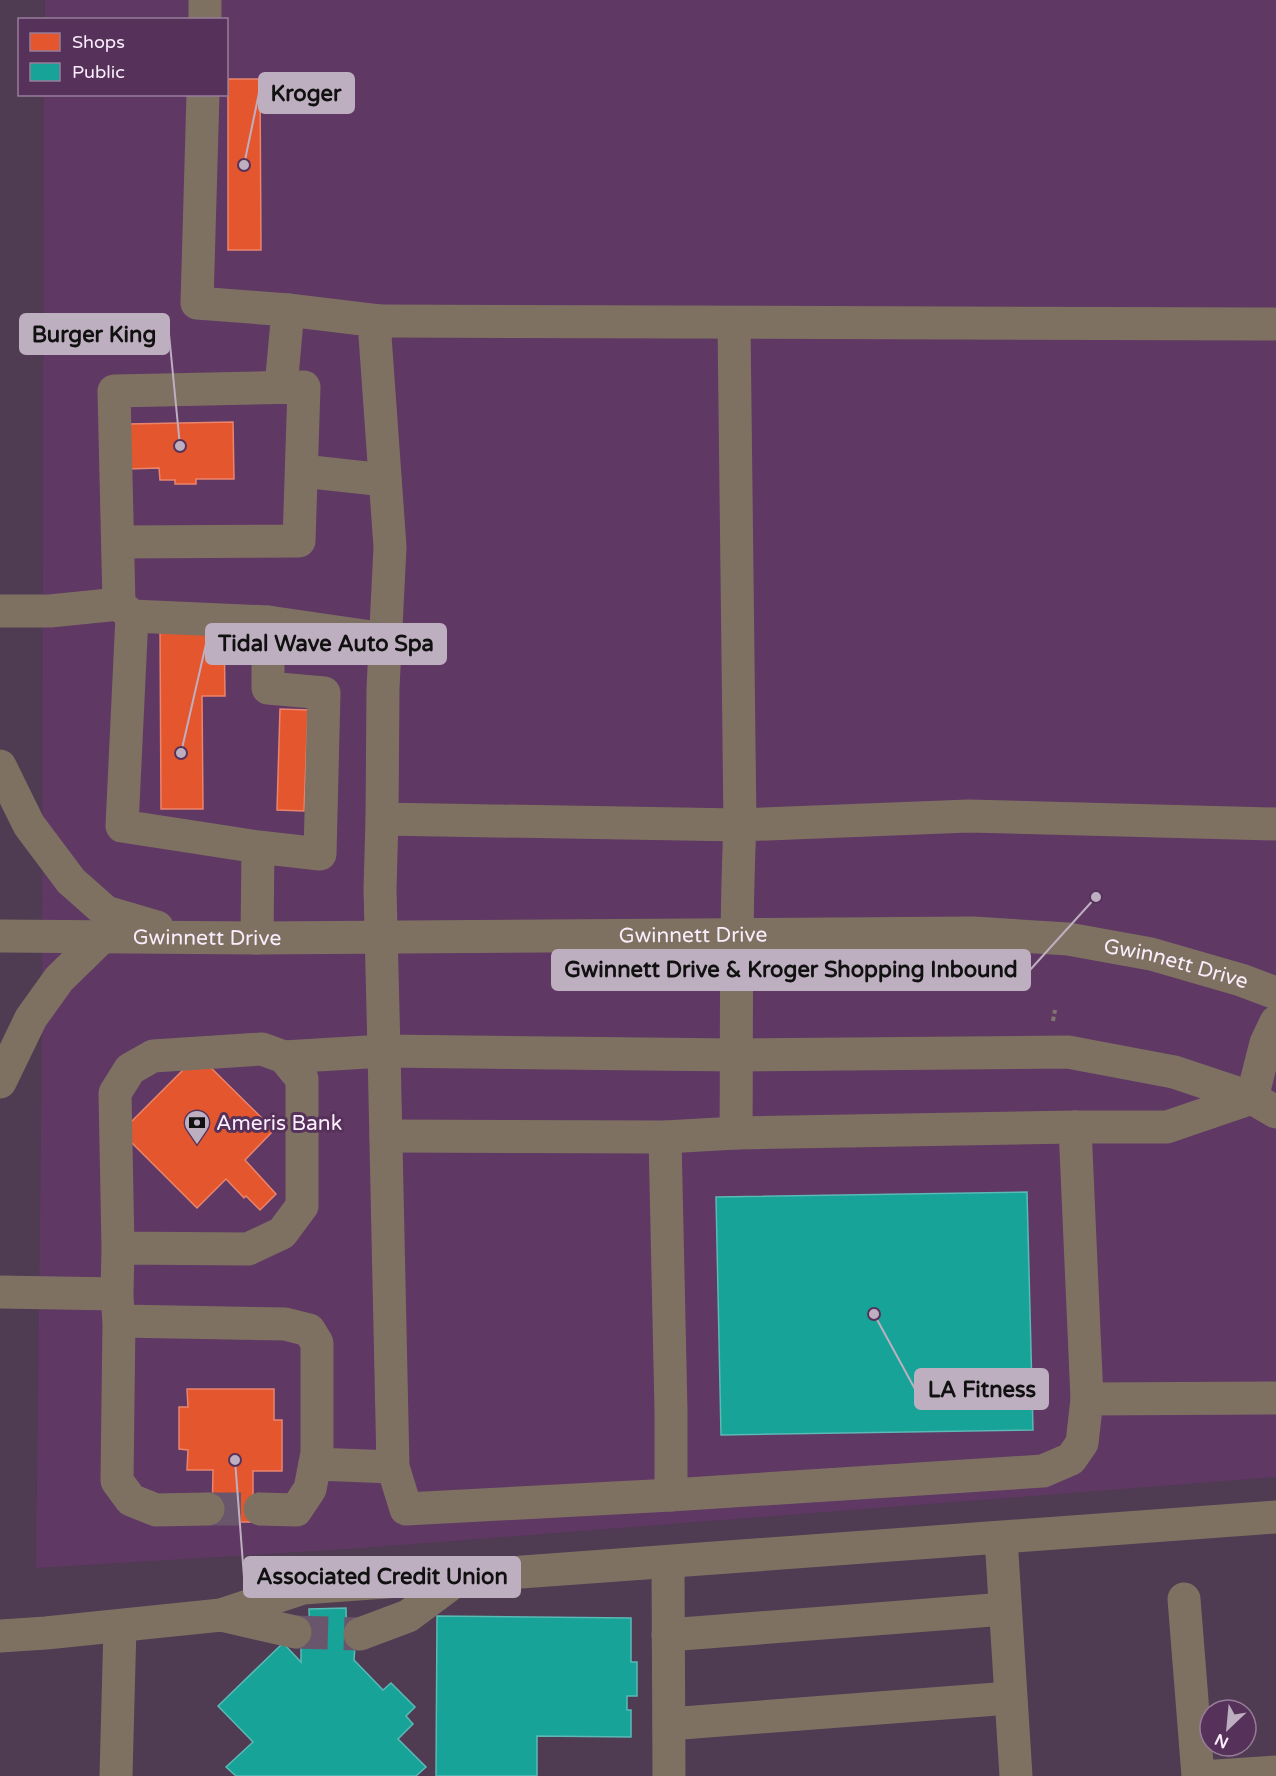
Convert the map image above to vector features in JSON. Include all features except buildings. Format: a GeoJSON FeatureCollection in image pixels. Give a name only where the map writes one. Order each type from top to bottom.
{"type":"FeatureCollection","features":[{"type":"Feature","properties":{"kind":"street"},"geometry":{"type":"LineString","coordinates":[[205,0],[205,18]]}},
{"type":"Feature","properties":{"kind":"street"},"geometry":{"type":"LineString","coordinates":[[203,96],[197,303],[288,310],[379,321],[1276,324]]}},
{"type":"Feature","properties":{"kind":"street"},"geometry":{"type":"LineString","coordinates":[[282,387],[288,310]]}},
{"type":"Feature","properties":{"kind":"street"},"geometry":{"type":"LineString","coordinates":[[379,321],[375,336],[390,547],[383,688],[380,889],[393,1467],[406,1509],[671,1495],[1043,1471],[1071,1459],[1083,1443],[1087,1399],[1075,1127]]}},
{"type":"Feature","properties":{"kind":"street"},"geometry":{"type":"LineString","coordinates":[[734,323],[740,825],[736,895],[738,936],[736,1133]]}},
{"type":"Feature","properties":{"kind":"street"},"geometry":{"type":"LineString","coordinates":[[118,542],[299,541],[304,387],[114,391],[118,542],[126,610],[122,826],[320,854],[324,693],[268,688],[268,622]]}},
{"type":"Feature","properties":{"kind":"street"},"geometry":{"type":"LineString","coordinates":[[302,471],[385,480]]}},
{"type":"Feature","properties":{"kind":"street"},"geometry":{"type":"LineString","coordinates":[[0,611],[126,610],[268,622],[385,639]]}},
{"type":"Feature","properties":{"kind":"street"},"geometry":{"type":"LineString","coordinates":[[0,766],[28,825],[71,882],[106,912],[196,938]]}},
{"type":"Feature","properties":{"kind":"street"},"geometry":{"type":"LineString","coordinates":[[382,819],[740,825],[969,816],[1276,825]]}},
{"type":"Feature","properties":{"kind":"street"},"geometry":{"type":"LineString","coordinates":[[257,938],[258,847]]}},
{"type":"Feature","properties":{"kind":"street","name":"Gwinnett Drive"},"geometry":{"type":"LineString","coordinates":[[0,936],[257,938],[973,933],[1068,939],[1151,954],[1241,980],[1276,993]]}},
{"type":"Feature","properties":{"kind":"street"},"geometry":{"type":"LineString","coordinates":[[0,1082],[31,1018],[59,979],[101,938]]}},
{"type":"Feature","properties":{"kind":"street"},"geometry":{"type":"LineString","coordinates":[[1264,1105],[1266,1044],[1276,1022]]}},
{"type":"Feature","properties":{"kind":"street"},"geometry":{"type":"LineString","coordinates":[[208,1509],[156,1510],[131,1500],[117,1481],[118,1248],[115,1093],[130,1069],[153,1056],[262,1048],[284,1057],[384,1052],[737,1055],[1068,1052],[1174,1072],[1264,1105]]}},
{"type":"Feature","properties":{"kind":"street"},"geometry":{"type":"LineString","coordinates":[[118,1248],[248,1249],[282,1233],[302,1206],[302,1079],[284,1057]]}},
{"type":"Feature","properties":{"kind":"street"},"geometry":{"type":"LineString","coordinates":[[386,1136],[665,1137],[736,1133],[1167,1127],[1264,1105]]}},
{"type":"Feature","properties":{"kind":"street"},"geometry":{"type":"LineString","coordinates":[[665,1137],[671,1495]]}},
{"type":"Feature","properties":{"kind":"street"},"geometry":{"type":"LineString","coordinates":[[0,1292],[285,1324],[309,1330],[317,1343],[317,1454],[310,1489],[296,1510],[260,1509]]}},
{"type":"Feature","properties":{"kind":"street"},"geometry":{"type":"LineString","coordinates":[[1087,1399],[1276,1398]]}},
{"type":"Feature","properties":{"kind":"street"},"geometry":{"type":"LineString","coordinates":[[315,1464],[393,1467]]}},
{"type":"Feature","properties":{"kind":"street"},"geometry":{"type":"LineString","coordinates":[[0,1636],[221,1615],[303,1588],[1276,1517]]}},
{"type":"Feature","properties":{"kind":"street"},"geometry":{"type":"LineString","coordinates":[[1001,1538],[1016,1776]]}},
{"type":"Feature","properties":{"kind":"street"},"geometry":{"type":"LineString","coordinates":[[668,1563],[669,1776]]}},
{"type":"Feature","properties":{"kind":"street"},"geometry":{"type":"LineString","coordinates":[[360,1634],[408,1616],[459,1578]]}},
{"type":"Feature","properties":{"kind":"street"},"geometry":{"type":"LineString","coordinates":[[1184,1599],[1198,1776]]}},
{"type":"Feature","properties":{"kind":"street"},"geometry":{"type":"LineString","coordinates":[[668,1635],[1005,1609]]}},
{"type":"Feature","properties":{"kind":"street"},"geometry":{"type":"LineString","coordinates":[[221,1615],[295,1632]]}},
{"type":"Feature","properties":{"kind":"street"},"geometry":{"type":"LineString","coordinates":[[116,1776],[120,1626]]}},
{"type":"Feature","properties":{"kind":"street"},"geometry":{"type":"LineString","coordinates":[[669,1724],[1011,1698]]}},
{"type":"Feature","properties":{"kind":"street"},"geometry":{"type":"LineString","coordinates":[[1216,1776],[1276,1772]]}},
{"type":"Feature","properties":{"kind":"shaded area"},"geometry":{"type":"Polygon","coordinates":[[[45,0],[1276,0],[1276,1477],[349,1549],[36,1568],[42,1044],[44,96],[228,96],[228,18],[45,18],[45,0]]]}},
{"type":"Feature","properties":{"kind":"tunnel"},"geometry":{"type":"LineString","coordinates":[[208,1509],[260,1509]]}},
{"type":"Feature","properties":{"kind":"tunnel"},"geometry":{"type":"LineString","coordinates":[[295,1632],[360,1634]]}},
{"type":"Feature","properties":{"kind":"place","name":"Kroger"},"geometry":{"type":"Point","coordinates":[244,165]}},
{"type":"Feature","properties":{"kind":"place","name":"Burger King"},"geometry":{"type":"Point","coordinates":[180,446]}},
{"type":"Feature","properties":{"kind":"place","name":"Tidal Wave Auto Spa"},"geometry":{"type":"Point","coordinates":[181,753]}},
{"type":"Feature","properties":{"kind":"place","name":"Gwinnett Drive & Kroger Shopping Inbound"},"geometry":{"type":"Point","coordinates":[1096,897]}},
{"type":"Feature","properties":{"kind":"place","name":"Ameris Bank"},"geometry":{"type":"Point","coordinates":[197,1146]}},
{"type":"Feature","properties":{"kind":"place","name":"LA Fitness"},"geometry":{"type":"Point","coordinates":[874,1314]}},
{"type":"Feature","properties":{"kind":"place","name":"Associated Credit Union"},"geometry":{"type":"Point","coordinates":[235,1460]}}]}
